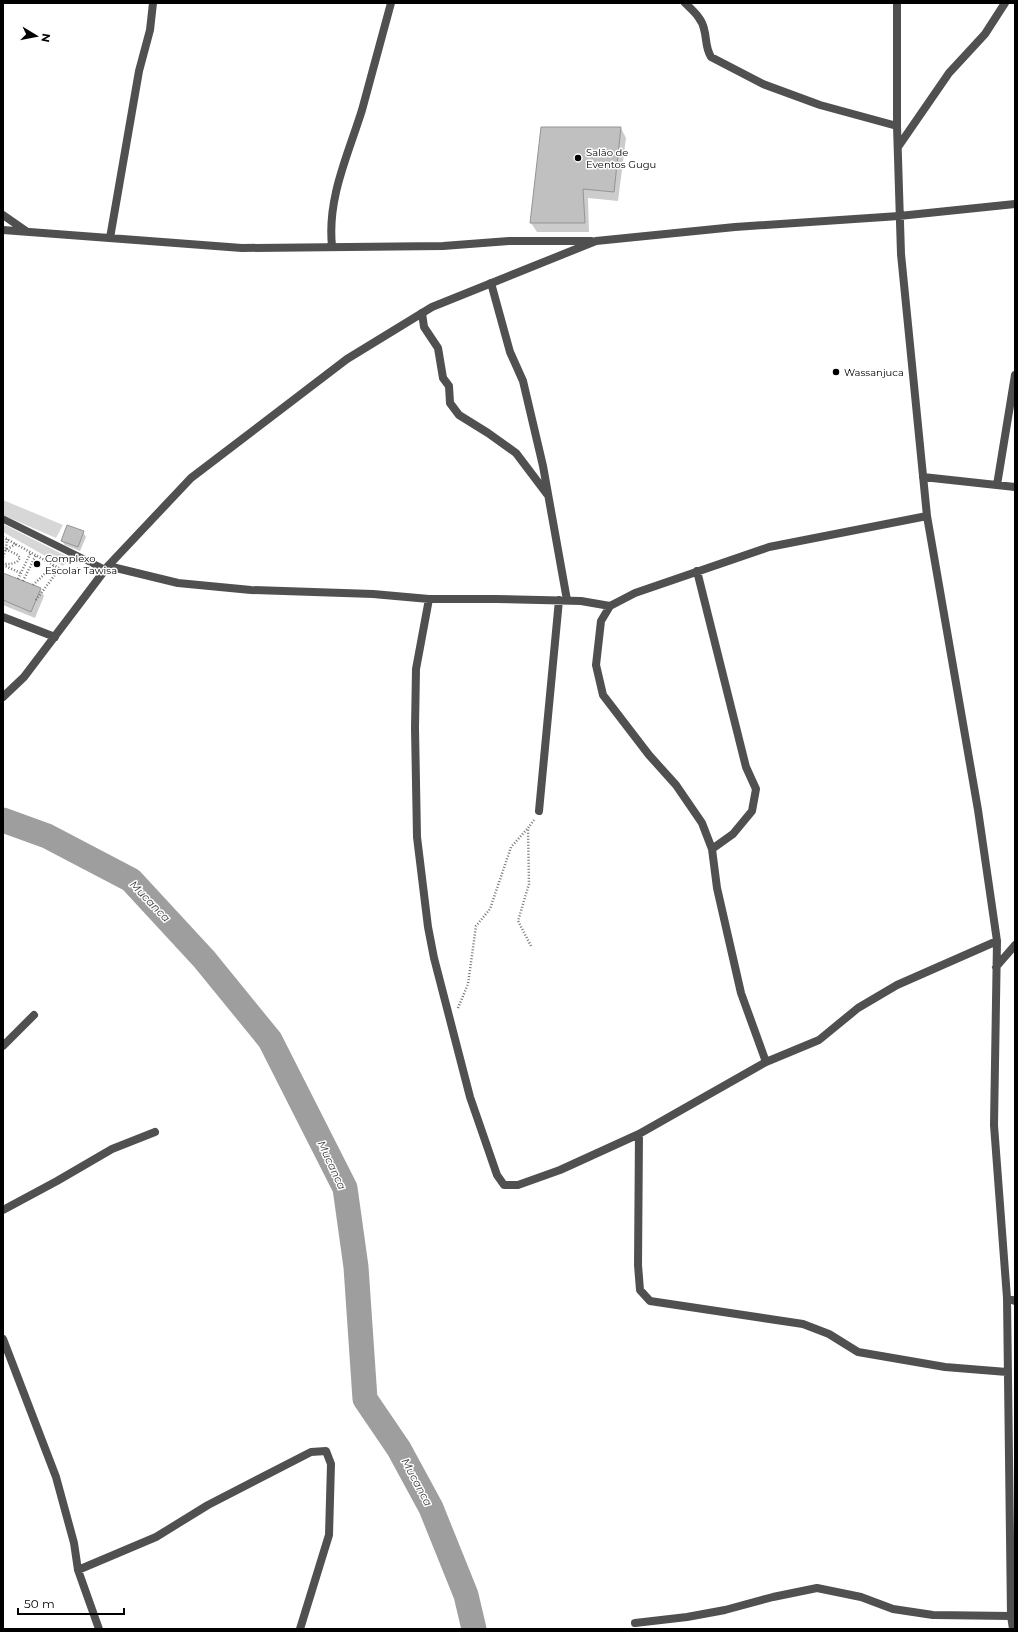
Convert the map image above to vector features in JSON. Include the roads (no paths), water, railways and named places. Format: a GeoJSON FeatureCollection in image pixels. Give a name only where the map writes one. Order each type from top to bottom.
{"type":"FeatureCollection","features":[{"type":"Feature","properties":{"kind":"street"},"geometry":{"type":"LineString","coordinates":[[110,238],[139,71],[150,30],[153,3]]}},
{"type":"Feature","properties":{"kind":"street"},"geometry":{"type":"LineString","coordinates":[[332,246],[331,229],[334,199],[362,110],[391,3]]}},
{"type":"Feature","properties":{"kind":"street"},"geometry":{"type":"LineString","coordinates":[[685,3],[699,18],[704,28],[707,50],[711,57],[763,84],[820,105],[897,126]]}},
{"type":"Feature","properties":{"kind":"street"},"geometry":{"type":"LineString","coordinates":[[897,3],[899,216],[927,516],[978,810],[997,941],[994,1125],[1011,1300],[1007,1372],[1012,1467],[1012,1629]]}},
{"type":"Feature","properties":{"kind":"street"},"geometry":{"type":"LineString","coordinates":[[898,147],[949,73],[985,34],[1006,3]]}},
{"type":"Feature","properties":{"kind":"street"},"geometry":{"type":"LineString","coordinates":[[3,230],[242,248],[443,246],[509,241],[596,241],[735,227],[899,216],[1015,204]]}},
{"type":"Feature","properties":{"kind":"street"},"geometry":{"type":"LineString","coordinates":[[3,215],[27,231]]}},
{"type":"Feature","properties":{"kind":"street"},"geometry":{"type":"LineString","coordinates":[[3,697],[24,677],[107,568],[190,478],[347,359],[432,307],[596,241]]}},
{"type":"Feature","properties":{"kind":"street"},"geometry":{"type":"LineString","coordinates":[[491,283],[510,352],[523,381],[543,466],[563,600],[539,811]]}},
{"type":"Feature","properties":{"kind":"street"},"geometry":{"type":"LineString","coordinates":[[422,313],[424,327],[438,348],[443,378],[449,386],[450,403],[459,415],[488,433],[516,454],[548,494]]}},
{"type":"Feature","properties":{"kind":"street"},"geometry":{"type":"LineString","coordinates":[[997,485],[1015,375]]}},
{"type":"Feature","properties":{"kind":"street"},"geometry":{"type":"LineString","coordinates":[[923,477],[1015,487]]}},
{"type":"Feature","properties":{"kind":"street"},"geometry":{"type":"LineString","coordinates":[[766,1062],[741,993],[717,888],[712,849],[702,823],[680,791],[649,755],[603,695],[596,665],[601,621],[610,606],[635,593],[769,547],[927,516]]}},
{"type":"Feature","properties":{"kind":"street"},"geometry":{"type":"LineString","coordinates":[[107,568],[178,583],[251,590],[373,594],[429,599],[563,600],[581,601],[610,606]]}},
{"type":"Feature","properties":{"kind":"street"},"geometry":{"type":"LineString","coordinates":[[697,571],[746,767],[756,789],[752,811],[733,834],[712,849]]}},
{"type":"Feature","properties":{"kind":"street"},"geometry":{"type":"LineString","coordinates":[[429,599],[416,669],[416,837],[428,927],[470,1098],[497,1175],[504,1185],[518,1185],[560,1170],[639,1134],[766,1062],[819,1040],[858,1008],[896,985],[997,941]]}},
{"type":"Feature","properties":{"kind":"street"},"geometry":{"type":"LineString","coordinates":[[3,617],[55,637]]}},
{"type":"Feature","properties":{"kind":"street"},"geometry":{"type":"LineString","coordinates":[[996,967],[1015,945]]}},
{"type":"Feature","properties":{"kind":"street"},"geometry":{"type":"LineString","coordinates":[[3,1046],[34,1015]]}},
{"type":"Feature","properties":{"kind":"street"},"geometry":{"type":"LineString","coordinates":[[3,1210],[112,1149],[155,1132]]}},
{"type":"Feature","properties":{"kind":"street"},"geometry":{"type":"LineString","coordinates":[[639,1134],[638,1265],[640,1290],[650,1301],[803,1324],[830,1334],[858,1352],[945,1368],[1007,1372]]}},
{"type":"Feature","properties":{"kind":"street"},"geometry":{"type":"LineString","coordinates":[[3,1339],[56,1476],[74,1543],[78,1570],[99,1629]]}},
{"type":"Feature","properties":{"kind":"street"},"geometry":{"type":"LineString","coordinates":[[78,1570],[156,1537],[208,1505],[310,1452],[326,1451],[331,1464],[329,1535],[300,1629]]}},
{"type":"Feature","properties":{"kind":"street"},"geometry":{"type":"LineString","coordinates":[[635,1623],[687,1617],[725,1610],[773,1597],[817,1588],[861,1596],[893,1609],[933,1615],[1011,1616]]}},
{"type":"Feature","properties":{"kind":"lane"},"geometry":{"type":"LineString","coordinates":[[3,519],[93,564],[107,568]]}},
{"type":"Feature","properties":{"kind":"waterway","name":"Mucanca"},"geometry":{"type":"LineString","coordinates":[[3,820],[47,836],[131,880],[204,959],[270,1040],[345,1188],[356,1267],[365,1399],[399,1449],[431,1508],[466,1595],[474,1629]]}},
{"type":"Feature","properties":{"kind":"place","name":"Salão de Eventos Gugu"},"geometry":{"type":"Point","coordinates":[578,158]}},
{"type":"Feature","properties":{"kind":"place","name":"Wassanjuca"},"geometry":{"type":"Point","coordinates":[836,372]}},
{"type":"Feature","properties":{"kind":"place","name":"Complexo Escolar Tawisa"},"geometry":{"type":"Point","coordinates":[37,564]}}]}
